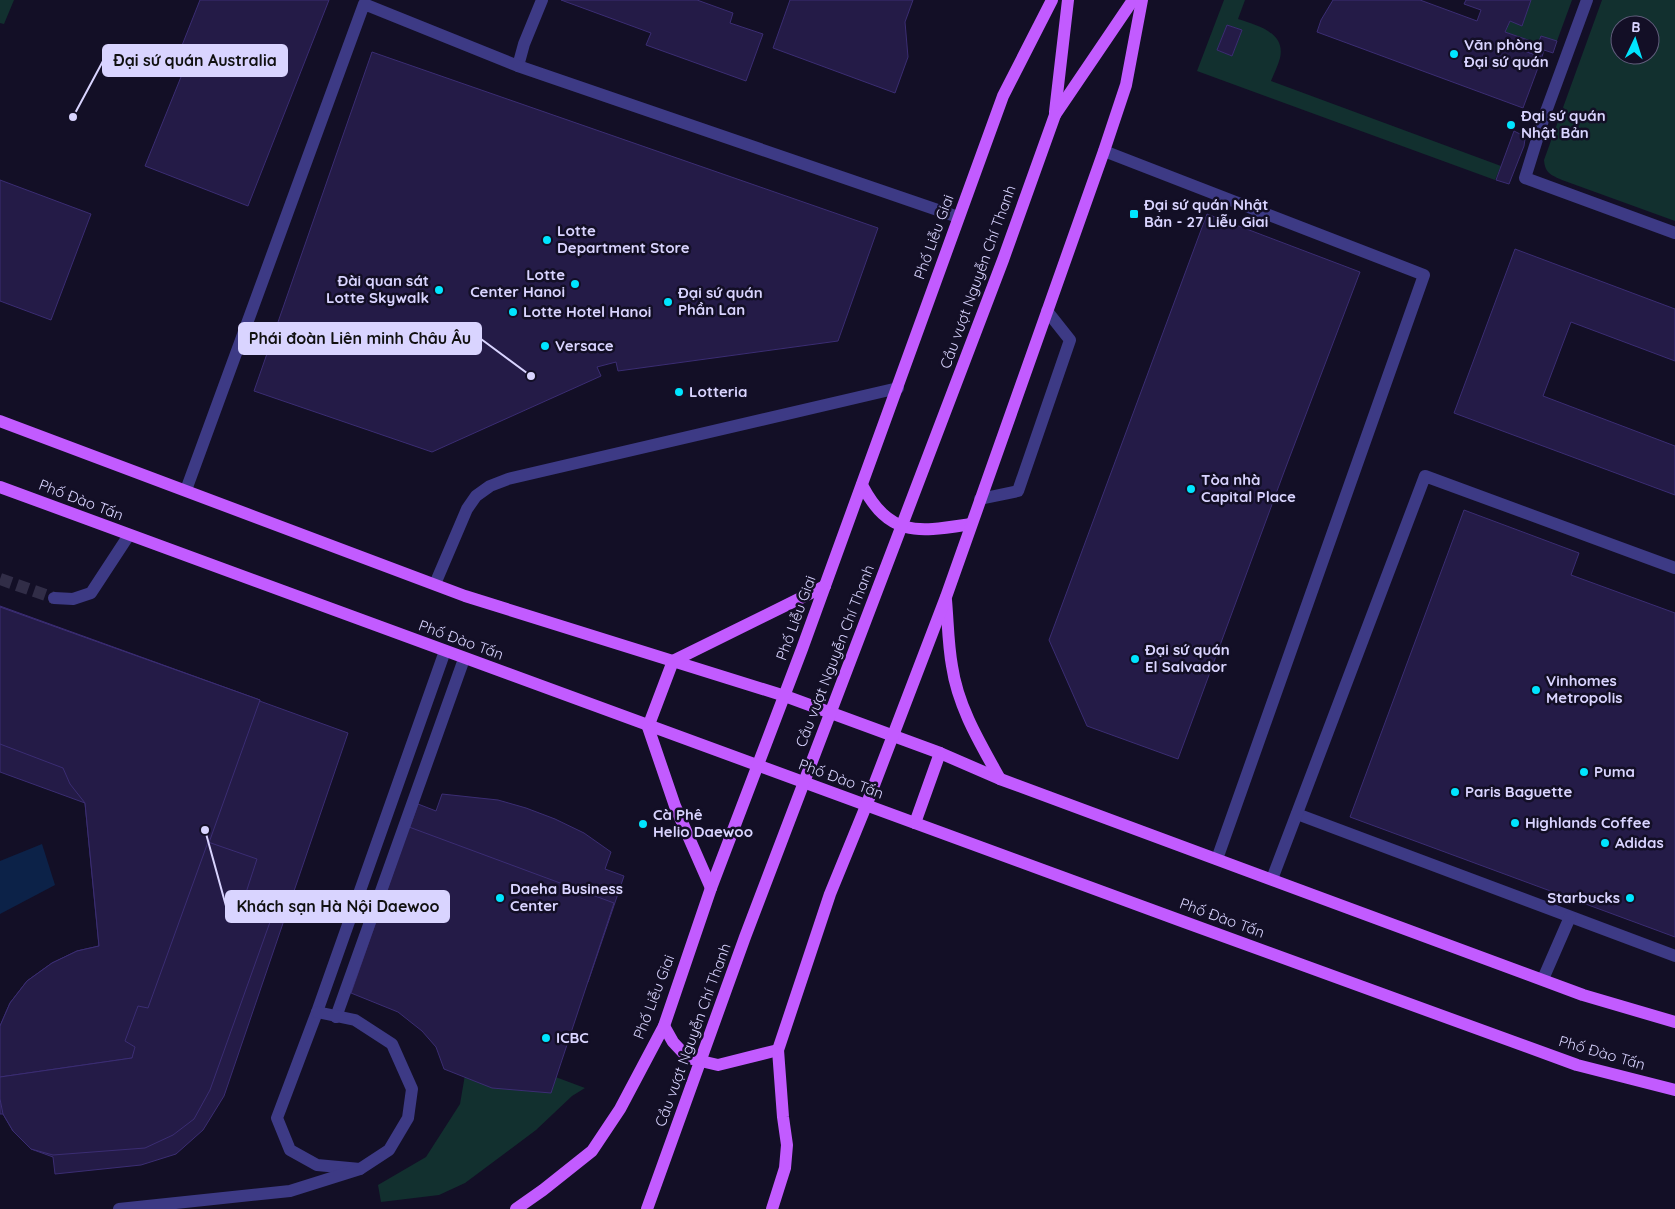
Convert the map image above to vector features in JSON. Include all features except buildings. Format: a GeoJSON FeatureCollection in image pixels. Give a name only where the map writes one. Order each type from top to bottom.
{"type":"FeatureCollection","features":[{"type":"Feature","properties":{"kind":"main road","name":"Phố Liễu Giai"},"geometry":{"type":"LineString","coordinates":[[516,1209],[592,1151],[620,1109],[664,1026],[711,888],[785,696],[1003,96],[1052,0]]}},
{"type":"Feature","properties":{"kind":"main road","name":"Cầu vượt Nguyễn Chí Thanh"},"geometry":{"type":"LineString","coordinates":[[647,1209],[745,937],[1003,260],[1055,115],[1068,0]]}},
{"type":"Feature","properties":{"kind":"main road","name":"Cầu vượt Nguyễn Chí Thanh"},"geometry":{"type":"LineString","coordinates":[[1055,115],[1133,0]]}},
{"type":"Feature","properties":{"kind":"main road"},"geometry":{"type":"LineString","coordinates":[[772,1209],[784,1168],[787,1145],[778,1050],[830,894],[866,806],[946,597],[1104,151],[1126,85],[1142,0]]}},
{"type":"Feature","properties":{"kind":"main road"},"geometry":{"type":"LineString","coordinates":[[0,421],[484,603],[785,696],[940,753],[1000,779],[1583,995],[1675,1022]]}},
{"type":"Feature","properties":{"kind":"main road"},"geometry":{"type":"LineString","coordinates":[[862,485],[876,508],[898,525],[907,528],[924,529],[971,524]]}},
{"type":"Feature","properties":{"kind":"main road","name":"Phố Đào Tấn"},"geometry":{"type":"LineString","coordinates":[[0,486],[648,727],[1577,1065],[1675,1090]]}},
{"type":"Feature","properties":{"kind":"main road"},"geometry":{"type":"LineString","coordinates":[[711,888],[675,806],[648,727],[673,661],[825,586]]}},
{"type":"Feature","properties":{"kind":"main road"},"geometry":{"type":"LineString","coordinates":[[946,597],[952,666],[960,700],[977,738],[1000,779]]}},
{"type":"Feature","properties":{"kind":"main road"},"geometry":{"type":"LineString","coordinates":[[915,823],[940,753]]}},
{"type":"Feature","properties":{"kind":"main road"},"geometry":{"type":"LineString","coordinates":[[664,1026],[673,1042],[688,1058],[718,1065],[778,1050]]}},
{"type":"Feature","properties":{"kind":"lane"},"geometry":{"type":"LineString","coordinates":[[518,66],[524,44],[542,0]]}},
{"type":"Feature","properties":{"kind":"lane"},"geometry":{"type":"LineString","coordinates":[[1587,0],[1544,117],[1525,178],[1675,233]]}},
{"type":"Feature","properties":{"kind":"lane"},"geometry":{"type":"LineString","coordinates":[[186,490],[364,4],[518,66],[958,217]]}},
{"type":"Feature","properties":{"kind":"lane"},"geometry":{"type":"LineString","coordinates":[[1104,151],[1424,275],[1217,859]]}},
{"type":"Feature","properties":{"kind":"lane"},"geometry":{"type":"LineString","coordinates":[[980,499],[1018,491],[1070,340],[1048,311]]}},
{"type":"Feature","properties":{"kind":"lane"},"geometry":{"type":"LineString","coordinates":[[435,584],[467,509],[476,496],[490,486],[508,479],[898,388]]}},
{"type":"Feature","properties":{"kind":"lane"},"geometry":{"type":"LineString","coordinates":[[1272,879],[1425,476],[1675,568]]}},
{"type":"Feature","properties":{"kind":"lane"},"geometry":{"type":"LineString","coordinates":[[54,598],[73,599],[90,593],[128,535]]}},
{"type":"Feature","properties":{"kind":"lane"},"geometry":{"type":"LineString","coordinates":[[360,1169],[317,1165],[290,1150],[277,1118],[317,1012],[445,651]]}},
{"type":"Feature","properties":{"kind":"lane"},"geometry":{"type":"LineString","coordinates":[[336,1017],[464,658]]}},
{"type":"Feature","properties":{"kind":"lane"},"geometry":{"type":"LineString","coordinates":[[1297,814],[1675,956]]}},
{"type":"Feature","properties":{"kind":"lane"},"geometry":{"type":"LineString","coordinates":[[1543,979],[1570,917]]}},
{"type":"Feature","properties":{"kind":"lane"},"geometry":{"type":"LineString","coordinates":[[119,1209],[290,1191],[360,1169],[389,1150],[408,1118],[412,1089],[392,1044],[355,1020],[317,1012]]}},
{"type":"Feature","properties":{"kind":"green space"},"geometry":{"type":"Polygon","coordinates":[[[0,0],[14,0],[4,24],[0,23],[0,0]]]}},
{"type":"Feature","properties":{"kind":"green space"},"geometry":{"type":"Polygon","coordinates":[[[1224,0],[1245,0],[1238,19],[1268,31],[1274,36],[1281,49],[1280,58],[1271,81],[1501,166],[1495,180],[1197,71],[1224,0]],[[1227,25],[1217,50],[1232,56],[1242,30],[1227,25]]]}},
{"type":"Feature","properties":{"kind":"green space"},"geometry":{"type":"Polygon","coordinates":[[[1531,0],[1572,0],[1557,41],[1538,44],[1505,32],[1510,21],[1522,25],[1531,0]]]}},
{"type":"Feature","properties":{"kind":"green space"},"geometry":{"type":"Polygon","coordinates":[[[1602,0],[1675,0],[1675,221],[1558,178],[1547,171],[1544,160],[1602,0]]]}},
{"type":"Feature","properties":{"kind":"green space"},"geometry":{"type":"Polygon","coordinates":[[[465,1043],[585,1088],[572,1096],[536,1130],[465,1183],[439,1195],[381,1202],[378,1185],[426,1157],[460,1104],[466,1069],[465,1043]]]}},
{"type":"Feature","properties":{"kind":"water"},"geometry":{"type":"Polygon","coordinates":[[[42,844],[55,885],[0,914],[0,861],[42,844]]]}},
{"type":"Feature","properties":{"kind":"tunnel"},"geometry":{"type":"LineString","coordinates":[[0,579],[54,598]]}},
{"type":"Feature","properties":{"kind":"place","name":"Văn phòng Đại sứ quán"},"geometry":{"type":"Point","coordinates":[1454,54]}},
{"type":"Feature","properties":{"kind":"place","name":"Đại sứ quán Australia"},"geometry":{"type":"Point","coordinates":[73,117]}},
{"type":"Feature","properties":{"kind":"place","name":"Đại sứ quán Nhật Bản"},"geometry":{"type":"Point","coordinates":[1511,125]}},
{"type":"Feature","properties":{"kind":"place","name":"Đại sứ quán Nhật Bản - 27 Liễu Giai"},"geometry":{"type":"Point","coordinates":[1134,214]}},
{"type":"Feature","properties":{"kind":"place","name":"Lotte Department Store"},"geometry":{"type":"Point","coordinates":[547,240]}},
{"type":"Feature","properties":{"kind":"place","name":"Lotte Center Hanoi"},"geometry":{"type":"Point","coordinates":[575,284]}},
{"type":"Feature","properties":{"kind":"place","name":"Đài quan sát Lotte Skywalk"},"geometry":{"type":"Point","coordinates":[439,290]}},
{"type":"Feature","properties":{"kind":"place","name":"Đại sứ quán Phần Lan"},"geometry":{"type":"Point","coordinates":[668,302]}},
{"type":"Feature","properties":{"kind":"place","name":"Lotte Hotel Hanoi"},"geometry":{"type":"Point","coordinates":[513,312]}},
{"type":"Feature","properties":{"kind":"place","name":"Versace"},"geometry":{"type":"Point","coordinates":[545,346]}},
{"type":"Feature","properties":{"kind":"place","name":"Phái đoàn Liên minh Châu Âu"},"geometry":{"type":"Point","coordinates":[531,376]}},
{"type":"Feature","properties":{"kind":"place","name":"Lotteria"},"geometry":{"type":"Point","coordinates":[679,392]}},
{"type":"Feature","properties":{"kind":"place","name":"Tòa nhà Capital Place"},"geometry":{"type":"Point","coordinates":[1191,489]}},
{"type":"Feature","properties":{"kind":"place","name":"Đại sứ quán El Salvador"},"geometry":{"type":"Point","coordinates":[1135,659]}},
{"type":"Feature","properties":{"kind":"place","name":"Vinhomes Metropolis"},"geometry":{"type":"Point","coordinates":[1536,690]}},
{"type":"Feature","properties":{"kind":"place","name":"Puma"},"geometry":{"type":"Point","coordinates":[1584,772]}},
{"type":"Feature","properties":{"kind":"place","name":"Paris Baguette"},"geometry":{"type":"Point","coordinates":[1455,792]}},
{"type":"Feature","properties":{"kind":"place","name":"Highlands Coffee"},"geometry":{"type":"Point","coordinates":[1515,823]}},
{"type":"Feature","properties":{"kind":"place","name":"Cà Phê Helio Daewoo"},"geometry":{"type":"Point","coordinates":[643,824]}},
{"type":"Feature","properties":{"kind":"place","name":"Khách sạn Hà Nội Daewoo"},"geometry":{"type":"Point","coordinates":[205,830]}},
{"type":"Feature","properties":{"kind":"place","name":"Adidas"},"geometry":{"type":"Point","coordinates":[1605,843]}},
{"type":"Feature","properties":{"kind":"place","name":"Daeha Business Center"},"geometry":{"type":"Point","coordinates":[500,898]}},
{"type":"Feature","properties":{"kind":"place","name":"Starbucks"},"geometry":{"type":"Point","coordinates":[1630,898]}},
{"type":"Feature","properties":{"kind":"place","name":"ICBC"},"geometry":{"type":"Point","coordinates":[546,1038]}}]}
